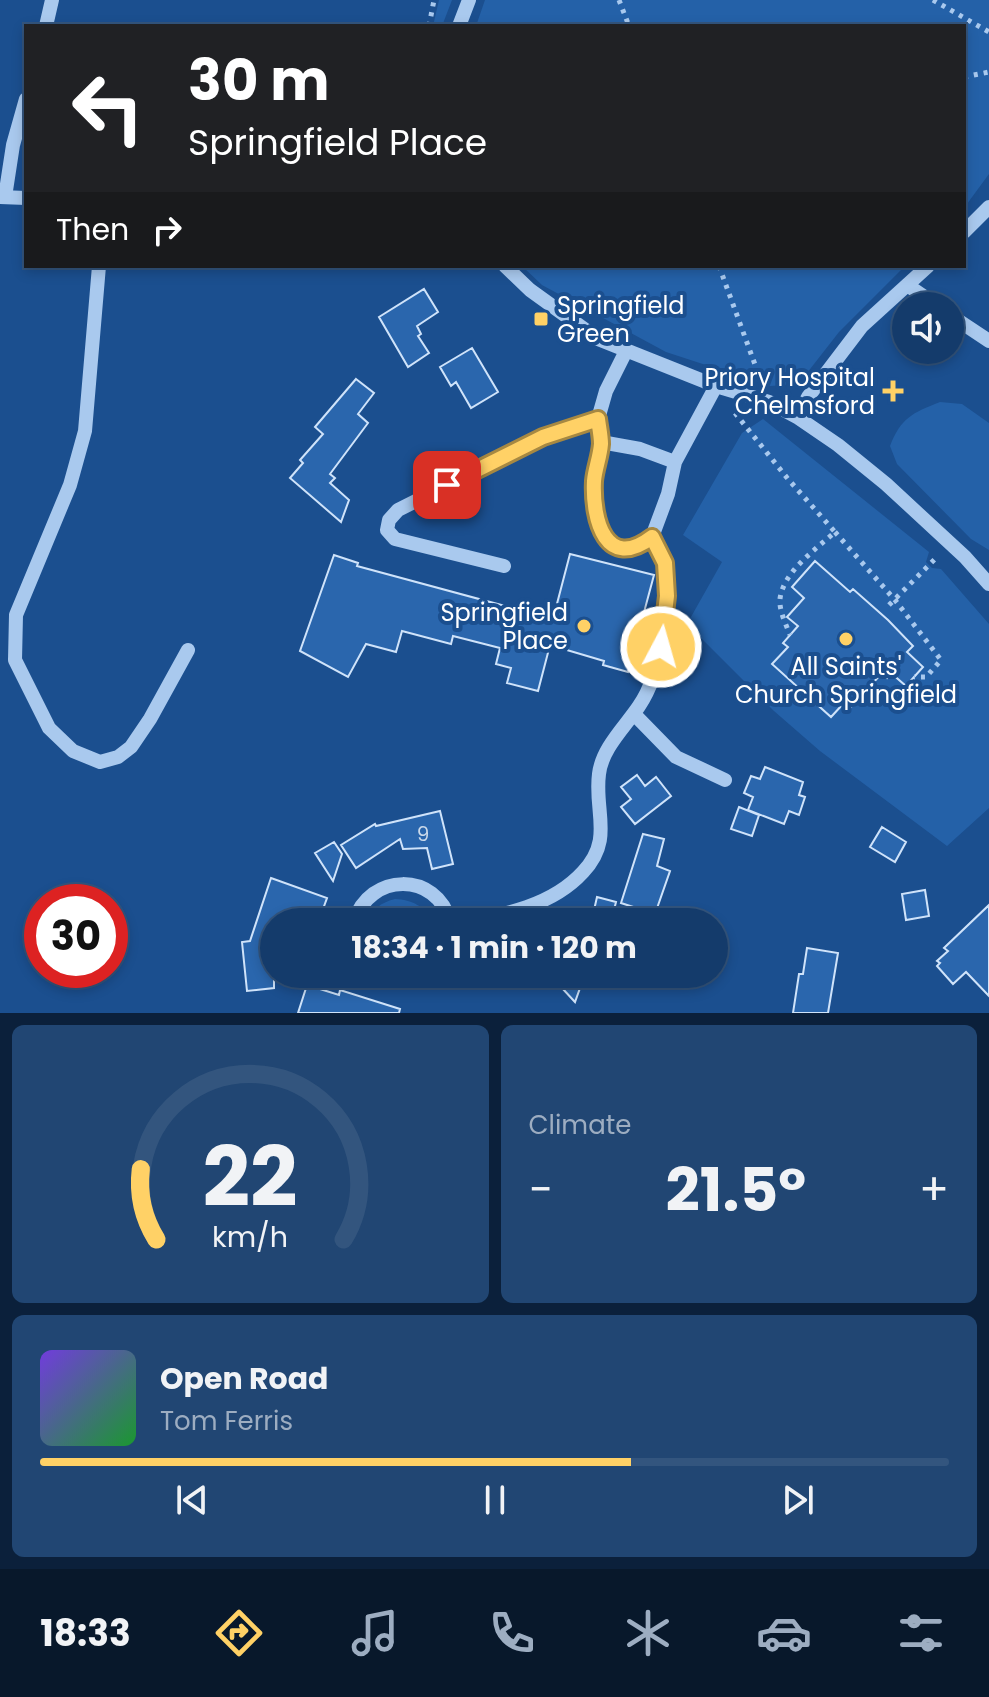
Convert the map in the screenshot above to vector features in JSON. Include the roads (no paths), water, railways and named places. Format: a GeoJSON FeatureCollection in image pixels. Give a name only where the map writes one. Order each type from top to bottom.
{"type":"FeatureCollection","features":[{"type":"Feature","properties":{"kind":"street"},"geometry":{"type":"LineString","coordinates":[[46,24],[52,0]]}},
{"type":"Feature","properties":{"kind":"street"},"geometry":{"type":"LineString","coordinates":[[460,24],[469,0]]}},
{"type":"Feature","properties":{"kind":"street"},"geometry":{"type":"LineString","coordinates":[[24,106],[3,197],[24,198]]}},
{"type":"Feature","properties":{"kind":"street"},"geometry":{"type":"LineString","coordinates":[[966,230],[989,207]]}},
{"type":"Feature","properties":{"kind":"street"},"geometry":{"type":"LineString","coordinates":[[99,268],[85,431],[70,485],[16,615],[15,660],[49,728],[73,751],[100,762],[118,757],[131,747],[188,650]]}},
{"type":"Feature","properties":{"kind":"street"},"geometry":{"type":"LineString","coordinates":[[507,268],[530,290],[598,339],[716,386],[769,402],[797,417],[886,484],[965,557],[989,584]]}},
{"type":"Feature","properties":{"kind":"street"},"geometry":{"type":"LineString","coordinates":[[797,417],[849,341],[926,268]]}},
{"type":"Feature","properties":{"kind":"street"},"geometry":{"type":"LineString","coordinates":[[907,285],[917,292]]}},
{"type":"Feature","properties":{"kind":"street"},"geometry":{"type":"LineString","coordinates":[[964,324],[989,341]]}},
{"type":"Feature","properties":{"kind":"street"},"geometry":{"type":"LineString","coordinates":[[626,351],[606,391],[598,419],[601,442],[594,480],[595,512],[601,533],[615,548],[627,550],[639,547],[652,537],[668,494],[675,462],[716,386]]}},
{"type":"Feature","properties":{"kind":"street"},"geometry":{"type":"LineString","coordinates":[[504,566],[395,539],[387,530],[389,520],[398,510],[543,437],[598,419]]}},
{"type":"Feature","properties":{"kind":"street"},"geometry":{"type":"LineString","coordinates":[[601,442],[640,449],[675,462]]}},
{"type":"Feature","properties":{"kind":"street"},"geometry":{"type":"LineString","coordinates":[[526,908],[556,893],[583,873],[599,849],[602,833],[599,773],[609,747],[641,704],[657,662],[667,596],[665,563],[652,537]]}},
{"type":"Feature","properties":{"kind":"street"},"geometry":{"type":"LineString","coordinates":[[965,557],[989,566]]}},
{"type":"Feature","properties":{"kind":"street"},"geometry":{"type":"LineString","coordinates":[[634,714],[676,757],[725,780]]}},
{"type":"Feature","properties":{"kind":"street"},"geometry":{"type":"LineString","coordinates":[[360,908],[372,894],[384,887],[401,884],[431,893],[444,908]]}},
{"type":"Feature","properties":{"kind":"place","name":"Springfield Green"},"geometry":{"type":"Point","coordinates":[541,319]}},
{"type":"Feature","properties":{"kind":"place","name":"Priory Hospital Chelmsford"},"geometry":{"type":"Point","coordinates":[893,391]}},
{"type":"Feature","properties":{"kind":"place","name":"Springfield Place"},"geometry":{"type":"Point","coordinates":[584,626]}},
{"type":"Feature","properties":{"kind":"place","name":"All Saints' Church Springfield"},"geometry":{"type":"Point","coordinates":[846,639]}}]}
